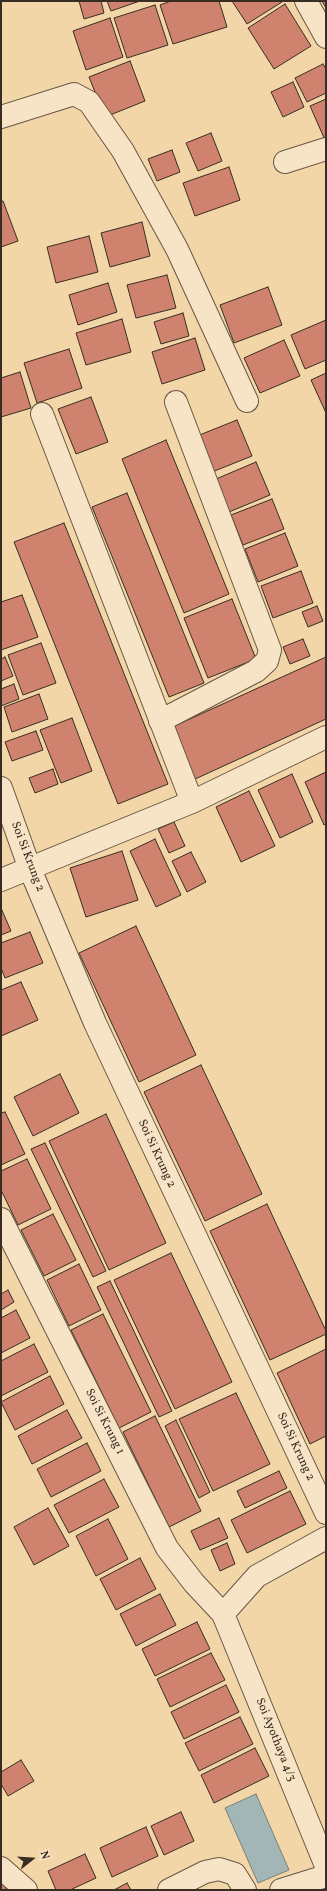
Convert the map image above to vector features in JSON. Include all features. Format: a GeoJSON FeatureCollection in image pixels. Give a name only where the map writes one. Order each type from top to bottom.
{"type":"FeatureCollection","features":[{"type":"Feature","properties":{"kind":"street"},"geometry":{"type":"LineString","coordinates":[[306,1],[326,37]]}},
{"type":"Feature","properties":{"kind":"street"},"geometry":{"type":"LineString","coordinates":[[1,117],[74,94],[89,102],[123,151],[177,249],[247,401]]}},
{"type":"Feature","properties":{"kind":"street"},"geometry":{"type":"LineString","coordinates":[[286,162],[326,149]]}},
{"type":"Feature","properties":{"kind":"street"},"geometry":{"type":"LineString","coordinates":[[160,721],[256,671],[267,661],[270,650],[176,402]]}},
{"type":"Feature","properties":{"kind":"street"},"geometry":{"type":"LineString","coordinates":[[42,414],[192,802]]}},
{"type":"Feature","properties":{"kind":"street"},"geometry":{"type":"LineString","coordinates":[[1,880],[192,802],[326,737]]}},
{"type":"Feature","properties":{"kind":"street","name":"Soi Si Krung 2"},"geometry":{"type":"LineString","coordinates":[[1,788],[30,869],[95,1022],[326,1513]]}},
{"type":"Feature","properties":{"kind":"street","name":"Soi Si Krung 1"},"geometry":{"type":"LineString","coordinates":[[1,1220],[8,1253],[168,1548],[194,1583],[223,1614]]}},
{"type":"Feature","properties":{"kind":"street"},"geometry":{"type":"LineString","coordinates":[[223,1614],[257,1576],[326,1538]]}},
{"type":"Feature","properties":{"kind":"street","name":"Soi Ayothaya 4/3"},"geometry":{"type":"LineString","coordinates":[[223,1614],[326,1866]]}},
{"type":"Feature","properties":{"kind":"street"},"geometry":{"type":"LineString","coordinates":[[1,1868],[26,1890]]}},
{"type":"Feature","properties":{"kind":"street"},"geometry":{"type":"LineString","coordinates":[[168,1890],[205,1872],[219,1869],[235,1874],[245,1890]]}},
{"type":"Feature","properties":{"kind":"street"},"geometry":{"type":"LineString","coordinates":[[281,1890],[326,1876]]}},
{"type":"Feature","properties":{"kind":"shaded area"},"geometry":{"type":"Polygon","coordinates":[[[256,1794],[289,1870],[258,1883],[225,1808],[256,1794]]]}},
{"type":"Feature","properties":{"kind":"building"},"geometry":{"type":"Polygon","coordinates":[[[79,1],[101,1],[104,13],[84,19],[79,1]]]}},
{"type":"Feature","properties":{"kind":"building"},"geometry":{"type":"Polygon","coordinates":[[[107,1],[140,1],[111,11],[107,1]]]}},
{"type":"Feature","properties":{"kind":"building"},"geometry":{"type":"Polygon","coordinates":[[[171,1],[219,1],[227,27],[173,44],[160,5],[171,1]]]}},
{"type":"Feature","properties":{"kind":"building"},"geometry":{"type":"Polygon","coordinates":[[[232,1],[282,1],[282,2],[247,24],[232,1]]]}},
{"type":"Feature","properties":{"kind":"building"},"geometry":{"type":"Polygon","coordinates":[[[322,1],[326,1],[326,8],[322,1]]]}},
{"type":"Feature","properties":{"kind":"building"},"geometry":{"type":"Polygon","coordinates":[[[285,4],[311,46],[274,69],[248,28],[285,4]]]}},
{"type":"Feature","properties":{"kind":"building"},"geometry":{"type":"Polygon","coordinates":[[[155,5],[168,45],[127,58],[114,18],[155,5]]]}},
{"type":"Feature","properties":{"kind":"building"},"geometry":{"type":"Polygon","coordinates":[[[110,18],[123,57],[86,70],[73,31],[110,18]]]}},
{"type":"Feature","properties":{"kind":"building"},"geometry":{"type":"Polygon","coordinates":[[[130,61],[145,101],[105,117],[89,77],[130,61]]]}},
{"type":"Feature","properties":{"kind":"building"},"geometry":{"type":"Polygon","coordinates":[[[323,64],[326,69],[326,93],[307,102],[295,78],[323,64]]]}},
{"type":"Feature","properties":{"kind":"building"},"geometry":{"type":"Polygon","coordinates":[[[293,82],[304,107],[283,117],[271,92],[293,82]]]}},
{"type":"Feature","properties":{"kind":"building"},"geometry":{"type":"Polygon","coordinates":[[[326,99],[326,139],[325,140],[310,106],[326,99]]]}},
{"type":"Feature","properties":{"kind":"building"},"geometry":{"type":"Polygon","coordinates":[[[211,133],[222,161],[198,171],[186,143],[211,133]]]}},
{"type":"Feature","properties":{"kind":"building"},"geometry":{"type":"Polygon","coordinates":[[[172,150],[180,172],[157,181],[148,159],[172,150]]]}},
{"type":"Feature","properties":{"kind":"building"},"geometry":{"type":"Polygon","coordinates":[[[229,167],[240,200],[195,216],[183,183],[229,167]]]}},
{"type":"Feature","properties":{"kind":"building"},"geometry":{"type":"Polygon","coordinates":[[[1,201],[3,201],[18,241],[1,247],[1,201]]]}},
{"type":"Feature","properties":{"kind":"building"},"geometry":{"type":"Polygon","coordinates":[[[142,222],[150,256],[110,267],[101,233],[142,222]]]}},
{"type":"Feature","properties":{"kind":"building"},"geometry":{"type":"Polygon","coordinates":[[[89,236],[98,272],[56,283],[47,247],[89,236]]]}},
{"type":"Feature","properties":{"kind":"building"},"geometry":{"type":"Polygon","coordinates":[[[167,275],[176,308],[136,318],[127,285],[167,275]]]}},
{"type":"Feature","properties":{"kind":"building"},"geometry":{"type":"Polygon","coordinates":[[[108,283],[117,312],[78,325],[69,295],[108,283]]]}},
{"type":"Feature","properties":{"kind":"building"},"geometry":{"type":"Polygon","coordinates":[[[268,287],[282,325],[234,343],[220,305],[268,287]]]}},
{"type":"Feature","properties":{"kind":"building"},"geometry":{"type":"Polygon","coordinates":[[[183,313],[189,336],[161,344],[154,322],[183,313]]]}},
{"type":"Feature","properties":{"kind":"building"},"geometry":{"type":"Polygon","coordinates":[[[122,319],[131,352],[86,365],[76,333],[122,319]]]}},
{"type":"Feature","properties":{"kind":"building"},"geometry":{"type":"Polygon","coordinates":[[[326,320],[326,360],[305,369],[291,335],[326,320]]]}},
{"type":"Feature","properties":{"kind":"building"},"geometry":{"type":"Polygon","coordinates":[[[195,338],[205,370],[162,384],[152,352],[195,338]]]}},
{"type":"Feature","properties":{"kind":"building"},"geometry":{"type":"Polygon","coordinates":[[[284,340],[300,376],[260,393],[244,358],[284,340]]]}},
{"type":"Feature","properties":{"kind":"building"},"geometry":{"type":"Polygon","coordinates":[[[69,349],[82,388],[37,403],[24,363],[69,349]]]}},
{"type":"Feature","properties":{"kind":"building"},"geometry":{"type":"Polygon","coordinates":[[[20,372],[31,408],[1,417],[1,378],[20,372]]]}},
{"type":"Feature","properties":{"kind":"building"},"geometry":{"type":"Polygon","coordinates":[[[326,373],[326,413],[311,380],[326,373]]]}},
{"type":"Feature","properties":{"kind":"building"},"geometry":{"type":"Polygon","coordinates":[[[91,397],[108,442],[76,454],[58,409],[91,397]]]}},
{"type":"Feature","properties":{"kind":"building"},"geometry":{"type":"Polygon","coordinates":[[[237,420],[252,456],[212,472],[197,436],[237,420]]]}},
{"type":"Feature","properties":{"kind":"building"},"geometry":{"type":"Polygon","coordinates":[[[166,440],[229,594],[184,613],[122,459],[166,440]]]}},
{"type":"Feature","properties":{"kind":"building"},"geometry":{"type":"Polygon","coordinates":[[[256,462],[270,495],[229,512],[216,479],[256,462]]]}},
{"type":"Feature","properties":{"kind":"building"},"geometry":{"type":"Polygon","coordinates":[[[127,493],[204,683],[169,697],[92,507],[127,493]]]}},
{"type":"Feature","properties":{"kind":"building"},"geometry":{"type":"Polygon","coordinates":[[[272,499],[284,529],[243,545],[231,515],[272,499]]]}},
{"type":"Feature","properties":{"kind":"building"},"geometry":{"type":"Polygon","coordinates":[[[64,523],[168,784],[118,804],[14,542],[64,523]]]}},
{"type":"Feature","properties":{"kind":"building"},"geometry":{"type":"Polygon","coordinates":[[[285,533],[298,566],[258,582],[245,549],[285,533]]]}},
{"type":"Feature","properties":{"kind":"building"},"geometry":{"type":"Polygon","coordinates":[[[301,571],[313,603],[273,618],[261,586],[301,571]]]}},
{"type":"Feature","properties":{"kind":"building"},"geometry":{"type":"Polygon","coordinates":[[[22,595],[38,637],[1,650],[1,602],[22,595]]]}},
{"type":"Feature","properties":{"kind":"building"},"geometry":{"type":"Polygon","coordinates":[[[232,599],[256,659],[208,678],[184,618],[232,599]]]}},
{"type":"Feature","properties":{"kind":"building"},"geometry":{"type":"Polygon","coordinates":[[[317,606],[323,621],[308,627],[302,612],[317,606]]]}},
{"type":"Feature","properties":{"kind":"building"},"geometry":{"type":"Polygon","coordinates":[[[303,639],[310,656],[290,664],[283,647],[303,639]]]}},
{"type":"Feature","properties":{"kind":"building"},"geometry":{"type":"Polygon","coordinates":[[[41,643],[56,683],[23,695],[8,655],[41,643]]]}},
{"type":"Feature","properties":{"kind":"building"},"geometry":{"type":"Polygon","coordinates":[[[5,657],[13,676],[1,681],[1,659],[5,657]]]}},
{"type":"Feature","properties":{"kind":"building"},"geometry":{"type":"Polygon","coordinates":[[[326,657],[326,719],[193,780],[170,728],[326,657]]]}},
{"type":"Feature","properties":{"kind":"building"},"geometry":{"type":"Polygon","coordinates":[[[14,684],[19,699],[1,706],[1,689],[14,684]]]}},
{"type":"Feature","properties":{"kind":"building"},"geometry":{"type":"Polygon","coordinates":[[[39,694],[48,719],[12,732],[4,707],[39,694]]]}},
{"type":"Feature","properties":{"kind":"building"},"geometry":{"type":"Polygon","coordinates":[[[72,718],[92,771],[61,783],[40,730],[72,718]]]}},
{"type":"Feature","properties":{"kind":"building"},"geometry":{"type":"Polygon","coordinates":[[[36,731],[43,750],[12,761],[5,742],[36,731]]]}},
{"type":"Feature","properties":{"kind":"building"},"geometry":{"type":"Polygon","coordinates":[[[53,769],[58,784],[35,793],[29,778],[53,769]]]}},
{"type":"Feature","properties":{"kind":"building"},"geometry":{"type":"Polygon","coordinates":[[[326,772],[326,824],[324,825],[305,782],[326,772]]]}},
{"type":"Feature","properties":{"kind":"building"},"geometry":{"type":"Polygon","coordinates":[[[292,774],[313,822],[280,838],[258,790],[292,774]]]}},
{"type":"Feature","properties":{"kind":"building"},"geometry":{"type":"Polygon","coordinates":[[[249,791],[275,846],[241,862],[216,807],[249,791]]]}},
{"type":"Feature","properties":{"kind":"building"},"geometry":{"type":"Polygon","coordinates":[[[174,822],[185,846],[169,853],[158,829],[174,822]]]}},
{"type":"Feature","properties":{"kind":"building"},"geometry":{"type":"Polygon","coordinates":[[[155,839],[181,895],[156,907],[130,851],[155,839]]]}},
{"type":"Feature","properties":{"kind":"building"},"geometry":{"type":"Polygon","coordinates":[[[122,851],[138,900],[86,917],[70,868],[122,851]]]}},
{"type":"Feature","properties":{"kind":"building"},"geometry":{"type":"Polygon","coordinates":[[[191,852],[206,882],[187,892],[172,861],[191,852]]]}},
{"type":"Feature","properties":{"kind":"building"},"geometry":{"type":"Polygon","coordinates":[[[1,908],[11,931],[1,935],[1,908]]]}},
{"type":"Feature","properties":{"kind":"building"},"geometry":{"type":"Polygon","coordinates":[[[136,926],[196,1055],[139,1082],[79,953],[136,926]]]}},
{"type":"Feature","properties":{"kind":"building"},"geometry":{"type":"Polygon","coordinates":[[[30,932],[43,963],[5,978],[1,968],[1,943],[30,932]]]}},
{"type":"Feature","properties":{"kind":"building"},"geometry":{"type":"Polygon","coordinates":[[[21,982],[38,1020],[1,1036],[1,990],[21,982]]]}},
{"type":"Feature","properties":{"kind":"building"},"geometry":{"type":"Polygon","coordinates":[[[201,1065],[262,1194],[205,1221],[144,1092],[201,1065]]]}},
{"type":"Feature","properties":{"kind":"building"},"geometry":{"type":"Polygon","coordinates":[[[60,1074],[79,1113],[33,1136],[14,1097],[60,1074]]]}},
{"type":"Feature","properties":{"kind":"building"},"geometry":{"type":"Polygon","coordinates":[[[5,1112],[25,1154],[1,1165],[1,1113],[5,1112]]]}},
{"type":"Feature","properties":{"kind":"building"},"geometry":{"type":"Polygon","coordinates":[[[106,1114],[166,1243],[109,1270],[49,1141],[106,1114]]]}},
{"type":"Feature","properties":{"kind":"building"},"geometry":{"type":"Polygon","coordinates":[[[45,1143],[106,1271],[93,1277],[31,1149],[45,1143]]]}},
{"type":"Feature","properties":{"kind":"building"},"geometry":{"type":"Polygon","coordinates":[[[27,1159],[51,1209],[18,1225],[1,1190],[1,1171],[27,1159]]]}},
{"type":"Feature","properties":{"kind":"building"},"geometry":{"type":"Polygon","coordinates":[[[267,1204],[326,1331],[326,1334],[270,1360],[210,1231],[267,1204]]]}},
{"type":"Feature","properties":{"kind":"building"},"geometry":{"type":"Polygon","coordinates":[[[53,1214],[76,1260],[44,1276],[21,1230],[53,1214]]]}},
{"type":"Feature","properties":{"kind":"building"},"geometry":{"type":"Polygon","coordinates":[[[171,1253],[232,1382],[175,1409],[114,1280],[171,1253]]]}},
{"type":"Feature","properties":{"kind":"building"},"geometry":{"type":"Polygon","coordinates":[[[79,1264],[101,1310],[69,1326],[47,1280],[79,1264]]]}},
{"type":"Feature","properties":{"kind":"building"},"geometry":{"type":"Polygon","coordinates":[[[110,1281],[172,1411],[159,1417],[97,1287],[110,1281]]]}},
{"type":"Feature","properties":{"kind":"building"},"geometry":{"type":"Polygon","coordinates":[[[8,1290],[14,1302],[1,1310],[1,1294],[8,1290]]]}},
{"type":"Feature","properties":{"kind":"building"},"geometry":{"type":"Polygon","coordinates":[[[16,1310],[30,1338],[1,1353],[1,1318],[16,1310]]]}},
{"type":"Feature","properties":{"kind":"building"},"geometry":{"type":"Polygon","coordinates":[[[103,1314],[151,1412],[119,1428],[71,1330],[103,1314]]]}},
{"type":"Feature","properties":{"kind":"building"},"geometry":{"type":"Polygon","coordinates":[[[34,1344],[48,1372],[1,1396],[1,1361],[34,1344]]]}},
{"type":"Feature","properties":{"kind":"building"},"geometry":{"type":"Polygon","coordinates":[[[326,1349],[326,1436],[310,1444],[277,1373],[326,1349]]]}},
{"type":"Feature","properties":{"kind":"building"},"geometry":{"type":"Polygon","coordinates":[[[50,1376],[64,1404],[15,1430],[1,1402],[50,1376]]]}},
{"type":"Feature","properties":{"kind":"building"},"geometry":{"type":"Polygon","coordinates":[[[236,1393],[270,1464],[213,1491],[179,1419],[236,1393]]]}},
{"type":"Feature","properties":{"kind":"building"},"geometry":{"type":"Polygon","coordinates":[[[67,1410],[82,1438],[32,1464],[18,1436],[67,1410]]]}},
{"type":"Feature","properties":{"kind":"building"},"geometry":{"type":"Polygon","coordinates":[[[155,1416],[201,1511],[169,1527],[123,1432],[155,1416]]]}},
{"type":"Feature","properties":{"kind":"building"},"geometry":{"type":"Polygon","coordinates":[[[176,1420],[210,1492],[199,1498],[165,1426],[176,1420]]]}},
{"type":"Feature","properties":{"kind":"building"},"geometry":{"type":"Polygon","coordinates":[[[87,1443],[101,1471],[51,1497],[37,1469],[87,1443]]]}},
{"type":"Feature","properties":{"kind":"building"},"geometry":{"type":"Polygon","coordinates":[[[279,1471],[287,1488],[245,1508],[237,1491],[279,1471]]]}},
{"type":"Feature","properties":{"kind":"building"},"geometry":{"type":"Polygon","coordinates":[[[104,1479],[119,1507],[69,1533],[54,1505],[104,1479]]]}},
{"type":"Feature","properties":{"kind":"building"},"geometry":{"type":"Polygon","coordinates":[[[290,1491],[306,1524],[247,1553],[231,1520],[290,1491]]]}},
{"type":"Feature","properties":{"kind":"building"},"geometry":{"type":"Polygon","coordinates":[[[48,1508],[69,1546],[34,1565],[14,1527],[48,1508]]]}},
{"type":"Feature","properties":{"kind":"building"},"geometry":{"type":"Polygon","coordinates":[[[219,1518],[228,1538],[200,1550],[191,1531],[219,1518]]]}},
{"type":"Feature","properties":{"kind":"building"},"geometry":{"type":"Polygon","coordinates":[[[108,1519],[128,1559],[96,1576],[76,1536],[108,1519]]]}},
{"type":"Feature","properties":{"kind":"building"},"geometry":{"type":"Polygon","coordinates":[[[227,1543],[235,1564],[220,1571],[211,1550],[227,1543]]]}},
{"type":"Feature","properties":{"kind":"building"},"geometry":{"type":"Polygon","coordinates":[[[140,1558],[156,1589],[116,1610],[100,1579],[140,1558]]]}},
{"type":"Feature","properties":{"kind":"building"},"geometry":{"type":"Polygon","coordinates":[[[160,1594],[176,1625],[136,1646],[120,1614],[160,1594]]]}},
{"type":"Feature","properties":{"kind":"building"},"geometry":{"type":"Polygon","coordinates":[[[197,1622],[210,1649],[155,1676],[142,1649],[197,1622]]]}},
{"type":"Feature","properties":{"kind":"building"},"geometry":{"type":"Polygon","coordinates":[[[211,1653],[225,1680],[170,1707],[157,1679],[211,1653]]]}},
{"type":"Feature","properties":{"kind":"building"},"geometry":{"type":"Polygon","coordinates":[[[226,1685],[239,1712],[184,1739],[171,1712],[226,1685]]]}},
{"type":"Feature","properties":{"kind":"building"},"geometry":{"type":"Polygon","coordinates":[[[240,1717],[253,1744],[199,1771],[185,1743],[240,1717]]]}},
{"type":"Feature","properties":{"kind":"building"},"geometry":{"type":"Polygon","coordinates":[[[255,1748],[269,1776],[214,1803],[201,1775],[255,1748]]]}},
{"type":"Feature","properties":{"kind":"building"},"geometry":{"type":"Polygon","coordinates":[[[21,1760],[34,1781],[8,1796],[1,1784],[1,1772],[21,1760]]]}},
{"type":"Feature","properties":{"kind":"building"},"geometry":{"type":"Polygon","coordinates":[[[181,1812],[194,1841],[164,1855],[151,1826],[181,1812]]]}},
{"type":"Feature","properties":{"kind":"building"},"geometry":{"type":"Polygon","coordinates":[[[146,1827],[158,1856],[112,1877],[100,1848],[146,1827]]]}},
{"type":"Feature","properties":{"kind":"building"},"geometry":{"type":"Polygon","coordinates":[[[85,1854],[96,1878],[70,1890],[56,1890],[48,1871],[85,1854]]]}},
{"type":"Feature","properties":{"kind":"building"},"geometry":{"type":"Polygon","coordinates":[[[1,1879],[7,1890],[1,1890],[1,1879]]]}},
{"type":"Feature","properties":{"kind":"building"},"geometry":{"type":"Polygon","coordinates":[[[127,1883],[131,1890],[114,1890],[127,1883]]]}}]}
